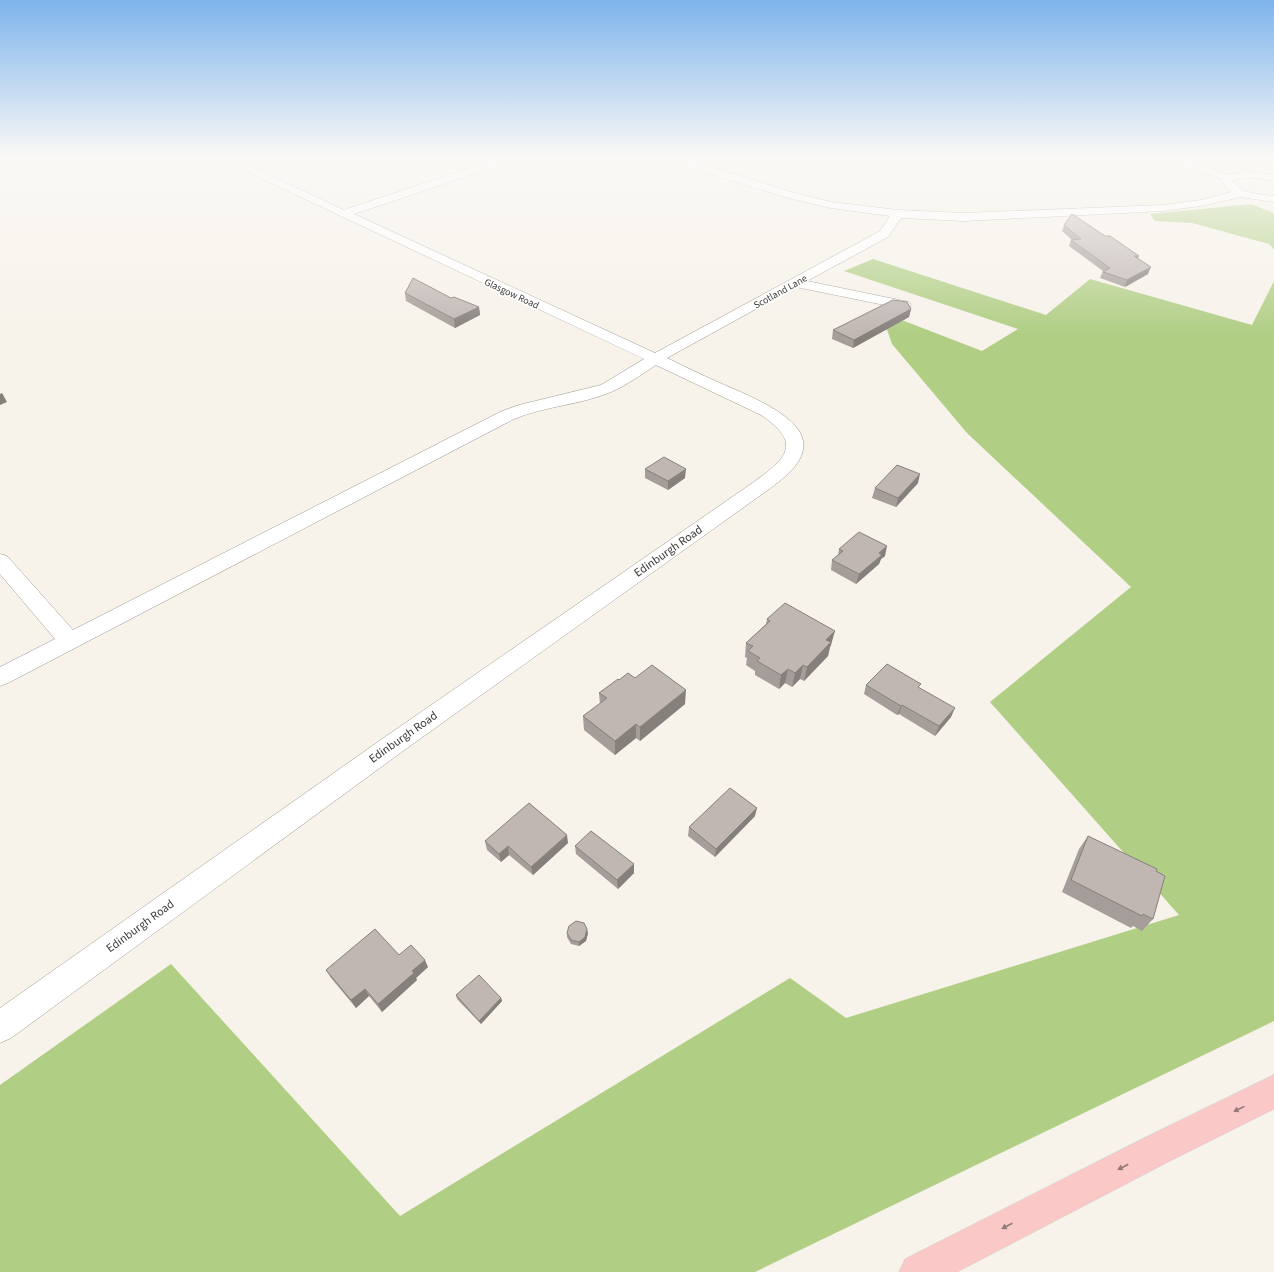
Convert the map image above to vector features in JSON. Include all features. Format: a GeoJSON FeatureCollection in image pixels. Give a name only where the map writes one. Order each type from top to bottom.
{"type":"FeatureCollection","features":[{"type":"Feature","properties":{"kind":"highway"},"geometry":{"type":"LineString","coordinates":[[918,1272],[1274,1092]]}},
{"type":"Feature","properties":{"kind":"street","name":"Glasgow Road"},"geometry":{"type":"LineString","coordinates":[[346,215],[768,412],[787,426],[796,441]]}},
{"type":"Feature","properties":{"kind":"street","name":"Scotland Lane"},"geometry":{"type":"LineString","coordinates":[[0,677],[508,414],[525,408],[592,393],[607,388],[656,359],[884,234],[897,215]]}},
{"type":"Feature","properties":{"kind":"street"},"geometry":{"type":"LineString","coordinates":[[928,215],[964,217],[1000,215]]}},
{"type":"Feature","properties":{"kind":"street"},"geometry":{"type":"LineString","coordinates":[[794,283],[904,305]]}},
{"type":"Feature","properties":{"kind":"street","name":"Edinburgh Road"},"geometry":{"type":"LineString","coordinates":[[0,1027],[394,744],[758,488],[790,459],[795,450],[796,441]]}},
{"type":"Feature","properties":{"kind":"street"},"geometry":{"type":"LineString","coordinates":[[0,561],[70,641]]}},
{"type":"Feature","properties":{"kind":"green space"},"geometry":{"type":"Polygon","coordinates":[[[1151,215],[1274,215],[1274,249],[1269,244],[1192,223],[1155,221],[1151,215]]]}},
{"type":"Feature","properties":{"kind":"green space"},"geometry":{"type":"Polygon","coordinates":[[[873,259],[1046,315],[1090,279],[1252,325],[1274,281],[1274,1021],[755,1272],[0,1272],[0,1085],[171,964],[400,1216],[790,978],[846,1018],[1179,915],[990,702],[1131,587],[967,433],[892,344],[881,312],[982,351],[1018,329],[844,271],[873,259]]]}},
{"type":"Feature","properties":{"kind":"building"},"geometry":{"type":"Polygon","coordinates":[[[1071,215],[1074,215],[1105,236],[1110,236],[1139,256],[1134,256],[1151,267],[1127,280],[1103,272],[1110,268],[1071,240],[1081,239],[1064,225],[1071,215]]]}},
{"type":"Feature","properties":{"kind":"building"},"geometry":{"type":"Polygon","coordinates":[[[413,278],[451,298],[454,297],[479,307],[454,319],[405,293],[413,278]]]}},
{"type":"Feature","properties":{"kind":"building"},"geometry":{"type":"Polygon","coordinates":[[[893,300],[907,302],[911,309],[854,340],[833,330],[893,300]]]}},
{"type":"Feature","properties":{"kind":"building"},"geometry":{"type":"Polygon","coordinates":[[[664,457],[686,469],[668,481],[645,469],[664,457]]]}},
{"type":"Feature","properties":{"kind":"building"},"geometry":{"type":"Polygon","coordinates":[[[897,465],[920,474],[898,498],[875,488],[897,465]]]}},
{"type":"Feature","properties":{"kind":"building"},"geometry":{"type":"Polygon","coordinates":[[[859,532],[887,546],[879,553],[882,555],[859,574],[832,560],[843,551],[839,549],[859,532]]]}},
{"type":"Feature","properties":{"kind":"building"},"geometry":{"type":"Polygon","coordinates":[[[785,603],[835,631],[826,640],[831,642],[807,667],[803,665],[795,673],[788,669],[781,675],[757,661],[760,658],[748,651],[753,646],[746,643],[770,621],[767,619],[785,603]]]}},
{"type":"Feature","properties":{"kind":"building"},"geometry":{"type":"Polygon","coordinates":[[[887,664],[921,684],[918,687],[955,708],[939,726],[866,685],[887,664]]]}},
{"type":"Feature","properties":{"kind":"building"},"geometry":{"type":"Polygon","coordinates":[[[652,665],[686,690],[640,727],[636,724],[615,741],[583,716],[607,698],[599,693],[628,673],[635,678],[652,665]]]}},
{"type":"Feature","properties":{"kind":"building"},"geometry":{"type":"Polygon","coordinates":[[[730,788],[757,808],[716,849],[689,827],[730,788]]]}},
{"type":"Feature","properties":{"kind":"building"},"geometry":{"type":"Polygon","coordinates":[[[529,803],[567,835],[531,867],[508,846],[499,854],[485,841],[529,803]]]}},
{"type":"Feature","properties":{"kind":"building"},"geometry":{"type":"Polygon","coordinates":[[[591,831],[634,864],[617,880],[575,846],[591,831]]]}},
{"type":"Feature","properties":{"kind":"building"},"geometry":{"type":"Polygon","coordinates":[[[1088,836],[1157,869],[1156,871],[1165,876],[1153,919],[1143,914],[1142,916],[1071,880],[1088,836]]]}},
{"type":"Feature","properties":{"kind":"building"},"geometry":{"type":"Polygon","coordinates":[[[576,921],[584,923],[587,929],[585,937],[579,942],[571,940],[567,933],[569,926],[576,921]]]}},
{"type":"Feature","properties":{"kind":"building"},"geometry":{"type":"Polygon","coordinates":[[[375,929],[399,955],[411,945],[425,960],[412,971],[414,973],[378,1004],[365,989],[351,1000],[326,970],[375,929]]]}},
{"type":"Feature","properties":{"kind":"building"},"geometry":{"type":"Polygon","coordinates":[[[479,975],[501,998],[479,1021],[456,995],[479,975]]]}}]}
